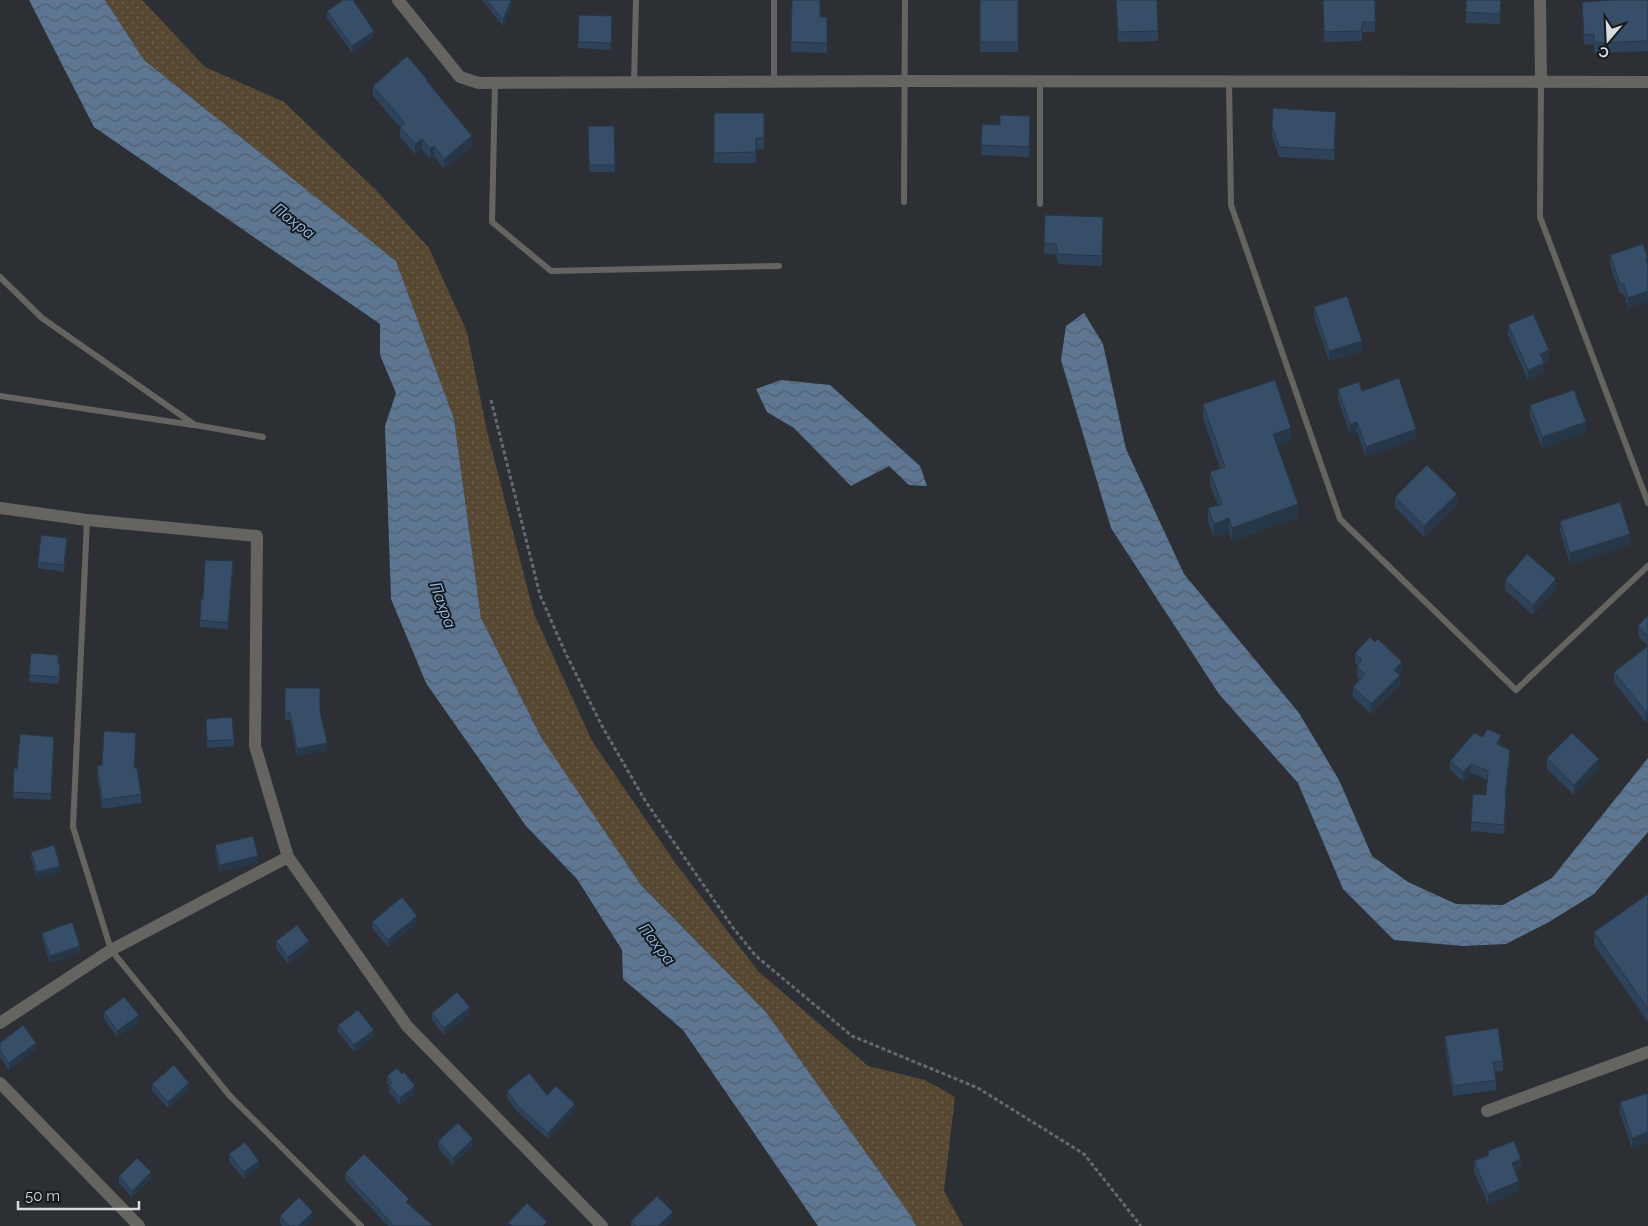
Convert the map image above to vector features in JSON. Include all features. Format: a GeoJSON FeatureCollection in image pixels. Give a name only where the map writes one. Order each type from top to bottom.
{"type":"FeatureCollection","features":[{"type":"Feature","properties":{"kind":"street"},"geometry":{"type":"LineString","coordinates":[[398,0],[460,77],[479,83],[906,81],[1648,82]]}},
{"type":"Feature","properties":{"kind":"street"},"geometry":{"type":"LineString","coordinates":[[1540,0],[1541,82]]}},
{"type":"Feature","properties":{"kind":"street"},"geometry":{"type":"LineString","coordinates":[[0,508],[87,520],[257,536],[254,746],[288,857],[407,1026],[596,1222]]}},
{"type":"Feature","properties":{"kind":"street"},"geometry":{"type":"LineString","coordinates":[[0,1023],[110,950],[288,857]]}},
{"type":"Feature","properties":{"kind":"street"},"geometry":{"type":"LineString","coordinates":[[1487,1111],[1648,1052]]}},
{"type":"Feature","properties":{"kind":"street"},"geometry":{"type":"LineString","coordinates":[[0,1083],[139,1226]]}},
{"type":"Feature","properties":{"kind":"lane"},"geometry":{"type":"LineString","coordinates":[[634,83],[636,0]]}},
{"type":"Feature","properties":{"kind":"lane"},"geometry":{"type":"LineString","coordinates":[[774,0],[774,83]]}},
{"type":"Feature","properties":{"kind":"lane"},"geometry":{"type":"LineString","coordinates":[[904,202],[905,0]]}},
{"type":"Feature","properties":{"kind":"lane"},"geometry":{"type":"LineString","coordinates":[[1040,82],[1040,204]]}},
{"type":"Feature","properties":{"kind":"lane"},"geometry":{"type":"LineString","coordinates":[[1229,82],[1231,205],[1340,519],[1516,690],[1648,566]]}},
{"type":"Feature","properties":{"kind":"lane"},"geometry":{"type":"LineString","coordinates":[[1541,82],[1540,216],[1648,504]]}},
{"type":"Feature","properties":{"kind":"lane"},"geometry":{"type":"LineString","coordinates":[[495,83],[492,222],[550,271],[779,266]]}},
{"type":"Feature","properties":{"kind":"lane"},"geometry":{"type":"LineString","coordinates":[[0,277],[42,318],[195,425]]}},
{"type":"Feature","properties":{"kind":"lane"},"geometry":{"type":"LineString","coordinates":[[0,396],[263,437]]}},
{"type":"Feature","properties":{"kind":"lane"},"geometry":{"type":"LineString","coordinates":[[87,520],[73,827],[110,950],[230,1096],[361,1226]]}},
{"type":"Feature","properties":{"kind":"path"},"geometry":{"type":"LineString","coordinates":[[491,400],[540,595],[565,652],[603,728],[646,802],[734,929],[756,956],[852,1036],[978,1088],[1084,1154],[1141,1226]]}},
{"type":"Feature","properties":{"kind":"shaded area"},"geometry":{"type":"Polygon","coordinates":[[[105,0],[142,0],[205,67],[284,102],[376,190],[429,248],[467,332],[487,431],[534,614],[592,741],[676,864],[758,971],[868,1066],[925,1080],[955,1097],[944,1191],[963,1226],[916,1226],[911,1216],[766,1012],[641,885],[541,737],[481,618],[454,419],[396,261],[144,60],[105,0]]]}},
{"type":"Feature","properties":{"kind":"water","name":"Пахра"},"geometry":{"type":"Polygon","coordinates":[[[29,0],[105,0],[144,60],[396,261],[454,419],[481,618],[541,737],[641,885],[766,1012],[911,1216],[916,1226],[818,1226],[683,1030],[623,979],[622,950],[577,879],[526,826],[426,683],[391,599],[385,426],[396,393],[380,355],[380,324],[94,127],[29,0]]]}},
{"type":"Feature","properties":{"kind":"water"},"geometry":{"type":"Polygon","coordinates":[[[1084,313],[1103,344],[1126,449],[1184,574],[1299,713],[1339,780],[1372,856],[1408,882],[1456,904],[1503,905],[1552,878],[1648,758],[1648,832],[1594,894],[1549,922],[1506,944],[1463,946],[1394,940],[1343,889],[1298,783],[1219,694],[1111,528],[1061,360],[1066,326],[1084,313]]]}},
{"type":"Feature","properties":{"kind":"water"},"geometry":{"type":"Polygon","coordinates":[[[781,380],[830,385],[920,466],[927,486],[909,485],[889,466],[851,486],[794,428],[767,412],[756,389],[781,380]]]}},
{"type":"Feature","properties":{"kind":"building"},"geometry":{"type":"Polygon","coordinates":[[[343,0],[353,0],[374,31],[352,46],[327,11],[343,0]]]}},
{"type":"Feature","properties":{"kind":"building"},"geometry":{"type":"Polygon","coordinates":[[[487,0],[511,0],[503,20],[487,0]]]}},
{"type":"Feature","properties":{"kind":"building"},"geometry":{"type":"Polygon","coordinates":[[[792,0],[820,0],[820,17],[827,17],[827,43],[791,42],[792,0]]]}},
{"type":"Feature","properties":{"kind":"building"},"geometry":{"type":"Polygon","coordinates":[[[980,0],[1018,0],[1018,42],[980,42],[980,0]]]}},
{"type":"Feature","properties":{"kind":"building"},"geometry":{"type":"Polygon","coordinates":[[[1116,0],[1157,0],[1158,31],[1118,32],[1116,0]]]}},
{"type":"Feature","properties":{"kind":"building"},"geometry":{"type":"Polygon","coordinates":[[[1323,0],[1375,0],[1375,22],[1362,22],[1362,31],[1324,32],[1323,0]]]}},
{"type":"Feature","properties":{"kind":"building"},"geometry":{"type":"Polygon","coordinates":[[[1466,0],[1501,0],[1500,14],[1466,12],[1466,0]]]}},
{"type":"Feature","properties":{"kind":"building"},"geometry":{"type":"Polygon","coordinates":[[[1648,0],[1648,41],[1594,43],[1594,34],[1584,35],[1582,2],[1648,0]]]}},
{"type":"Feature","properties":{"kind":"building"},"geometry":{"type":"Polygon","coordinates":[[[579,15],[612,16],[611,43],[578,42],[579,15]]]}},
{"type":"Feature","properties":{"kind":"building"},"geometry":{"type":"Polygon","coordinates":[[[407,56],[472,136],[444,159],[434,146],[430,149],[422,139],[415,144],[400,127],[405,123],[373,86],[407,56]]]}},
{"type":"Feature","properties":{"kind":"building"},"geometry":{"type":"Polygon","coordinates":[[[1273,108],[1336,112],[1334,150],[1279,147],[1272,126],[1273,108]]]}},
{"type":"Feature","properties":{"kind":"building"},"geometry":{"type":"Polygon","coordinates":[[[714,113],[764,113],[764,138],[756,138],[756,152],[714,153],[714,113]]]}},
{"type":"Feature","properties":{"kind":"building"},"geometry":{"type":"Polygon","coordinates":[[[1000,115],[1030,116],[1029,147],[981,145],[982,124],[1000,125],[1000,115]]]}},
{"type":"Feature","properties":{"kind":"building"},"geometry":{"type":"Polygon","coordinates":[[[588,126],[614,126],[615,165],[589,165],[588,126]]]}},
{"type":"Feature","properties":{"kind":"building"},"geometry":{"type":"Polygon","coordinates":[[[1045,215],[1103,217],[1102,256],[1058,254],[1056,244],[1044,243],[1045,215]]]}},
{"type":"Feature","properties":{"kind":"building"},"geometry":{"type":"Polygon","coordinates":[[[1643,244],[1648,258],[1646,259],[1648,265],[1648,291],[1628,298],[1624,284],[1620,284],[1610,255],[1643,244]]]}},
{"type":"Feature","properties":{"kind":"building"},"geometry":{"type":"Polygon","coordinates":[[[1347,296],[1362,341],[1329,351],[1314,307],[1347,296]]]}},
{"type":"Feature","properties":{"kind":"building"},"geometry":{"type":"Polygon","coordinates":[[[1533,314],[1549,350],[1540,354],[1544,363],[1528,370],[1508,325],[1533,314]]]}},
{"type":"Feature","properties":{"kind":"building"},"geometry":{"type":"Polygon","coordinates":[[[1399,378],[1416,429],[1366,447],[1357,422],[1350,424],[1338,389],[1359,382],[1362,391],[1399,378]]]}},
{"type":"Feature","properties":{"kind":"building"},"geometry":{"type":"Polygon","coordinates":[[[1275,380],[1291,428],[1273,434],[1298,504],[1232,528],[1229,518],[1214,524],[1208,508],[1222,504],[1210,472],[1225,467],[1203,404],[1275,380]]]}},
{"type":"Feature","properties":{"kind":"building"},"geometry":{"type":"Polygon","coordinates":[[[1574,390],[1586,422],[1542,437],[1530,405],[1574,390]]]}},
{"type":"Feature","properties":{"kind":"building"},"geometry":{"type":"Polygon","coordinates":[[[1427,465],[1457,494],[1424,526],[1395,497],[1427,465]]]}},
{"type":"Feature","properties":{"kind":"building"},"geometry":{"type":"Polygon","coordinates":[[[1620,502],[1630,534],[1570,553],[1560,521],[1620,502]]]}},
{"type":"Feature","properties":{"kind":"building"},"geometry":{"type":"Polygon","coordinates":[[[41,535],[67,538],[64,565],[38,562],[41,535]]]}},
{"type":"Feature","properties":{"kind":"building"},"geometry":{"type":"Polygon","coordinates":[[[1527,554],[1556,579],[1533,605],[1505,580],[1527,554]]]}},
{"type":"Feature","properties":{"kind":"building"},"geometry":{"type":"Polygon","coordinates":[[[205,560],[233,561],[228,623],[200,620],[205,560]]]}},
{"type":"Feature","properties":{"kind":"building"},"geometry":{"type":"Polygon","coordinates":[[[1648,615],[1648,636],[1638,626],[1648,615]]]}},
{"type":"Feature","properties":{"kind":"building"},"geometry":{"type":"Polygon","coordinates":[[[1370,637],[1375,642],[1378,639],[1402,662],[1394,670],[1400,675],[1371,704],[1353,687],[1365,674],[1357,666],[1362,660],[1355,653],[1370,637]]]}},
{"type":"Feature","properties":{"kind":"building"},"geometry":{"type":"Polygon","coordinates":[[[1648,646],[1648,711],[1646,712],[1614,672],[1648,646]]]}},
{"type":"Feature","properties":{"kind":"building"},"geometry":{"type":"Polygon","coordinates":[[[31,653],[58,655],[58,663],[60,664],[59,677],[29,675],[31,653]]]}},
{"type":"Feature","properties":{"kind":"building"},"geometry":{"type":"Polygon","coordinates":[[[285,688],[320,688],[320,711],[327,743],[297,749],[290,713],[285,713],[285,688]]]}},
{"type":"Feature","properties":{"kind":"building"},"geometry":{"type":"Polygon","coordinates":[[[232,717],[234,740],[207,741],[206,719],[232,717]]]}},
{"type":"Feature","properties":{"kind":"building"},"geometry":{"type":"Polygon","coordinates":[[[1487,729],[1501,735],[1497,744],[1510,750],[1504,825],[1471,822],[1473,794],[1486,795],[1488,771],[1471,764],[1463,772],[1450,761],[1474,733],[1483,737],[1487,729]]]}},
{"type":"Feature","properties":{"kind":"building"},"geometry":{"type":"Polygon","coordinates":[[[104,731],[136,733],[134,768],[137,768],[141,794],[102,800],[97,766],[102,765],[104,731]]]}},
{"type":"Feature","properties":{"kind":"building"},"geometry":{"type":"Polygon","coordinates":[[[1572,733],[1599,759],[1574,785],[1547,758],[1572,733]]]}},
{"type":"Feature","properties":{"kind":"building"},"geometry":{"type":"Polygon","coordinates":[[[20,734],[54,737],[51,794],[13,792],[14,768],[17,769],[20,734]]]}},
{"type":"Feature","properties":{"kind":"building"},"geometry":{"type":"Polygon","coordinates":[[[253,836],[258,856],[220,865],[215,845],[253,836]]]}},
{"type":"Feature","properties":{"kind":"building"},"geometry":{"type":"Polygon","coordinates":[[[54,845],[60,866],[37,872],[31,852],[54,845]]]}},
{"type":"Feature","properties":{"kind":"building"},"geometry":{"type":"Polygon","coordinates":[[[1648,894],[1648,1009],[1594,932],[1648,894]]]}},
{"type":"Feature","properties":{"kind":"building"},"geometry":{"type":"Polygon","coordinates":[[[402,897],[417,916],[388,940],[372,922],[402,897]]]}},
{"type":"Feature","properties":{"kind":"building"},"geometry":{"type":"Polygon","coordinates":[[[72,922],[80,946],[50,956],[42,933],[72,922]]]}},
{"type":"Feature","properties":{"kind":"building"},"geometry":{"type":"Polygon","coordinates":[[[297,925],[309,941],[288,957],[276,941],[297,925]]]}},
{"type":"Feature","properties":{"kind":"building"},"geometry":{"type":"Polygon","coordinates":[[[457,992],[470,1007],[444,1028],[432,1013],[457,992]]]}},
{"type":"Feature","properties":{"kind":"building"},"geometry":{"type":"Polygon","coordinates":[[[124,997],[139,1015],[117,1031],[104,1012],[124,997]]]}},
{"type":"Feature","properties":{"kind":"building"},"geometry":{"type":"Polygon","coordinates":[[[358,1010],[374,1030],[354,1045],[338,1025],[358,1010]]]}},
{"type":"Feature","properties":{"kind":"building"},"geometry":{"type":"Polygon","coordinates":[[[23,1025],[36,1043],[9,1063],[0,1051],[0,1043],[23,1025]]]}},
{"type":"Feature","properties":{"kind":"building"},"geometry":{"type":"Polygon","coordinates":[[[1498,1028],[1503,1061],[1493,1062],[1496,1080],[1453,1086],[1445,1036],[1498,1028]]]}},
{"type":"Feature","properties":{"kind":"building"},"geometry":{"type":"Polygon","coordinates":[[[174,1065],[189,1083],[168,1102],[152,1084],[174,1065]]]}},
{"type":"Feature","properties":{"kind":"building"},"geometry":{"type":"Polygon","coordinates":[[[397,1068],[402,1074],[404,1072],[415,1086],[400,1098],[389,1085],[392,1083],[387,1076],[397,1068]]]}},
{"type":"Feature","properties":{"kind":"building"},"geometry":{"type":"Polygon","coordinates":[[[529,1073],[547,1095],[556,1086],[575,1104],[548,1133],[518,1106],[507,1091],[529,1073]]]}},
{"type":"Feature","properties":{"kind":"building"},"geometry":{"type":"Polygon","coordinates":[[[1648,1093],[1648,1132],[1632,1138],[1620,1102],[1648,1093]]]}},
{"type":"Feature","properties":{"kind":"building"},"geometry":{"type":"Polygon","coordinates":[[[458,1123],[473,1139],[453,1158],[438,1141],[458,1123]]]}},
{"type":"Feature","properties":{"kind":"building"},"geometry":{"type":"Polygon","coordinates":[[[1514,1141],[1521,1159],[1512,1163],[1519,1181],[1488,1194],[1474,1161],[1489,1155],[1488,1151],[1514,1141]]]}},
{"type":"Feature","properties":{"kind":"building"},"geometry":{"type":"Polygon","coordinates":[[[245,1142],[259,1161],[244,1172],[229,1154],[245,1142]]]}},
{"type":"Feature","properties":{"kind":"building"},"geometry":{"type":"Polygon","coordinates":[[[364,1154],[409,1199],[406,1202],[431,1226],[394,1226],[345,1173],[364,1154]]]}},
{"type":"Feature","properties":{"kind":"building"},"geometry":{"type":"Polygon","coordinates":[[[137,1158],[151,1172],[132,1191],[119,1176],[137,1158]]]}},
{"type":"Feature","properties":{"kind":"building"},"geometry":{"type":"Polygon","coordinates":[[[657,1196],[673,1212],[658,1226],[636,1226],[631,1221],[657,1196]]]}},
{"type":"Feature","properties":{"kind":"building"},"geometry":{"type":"Polygon","coordinates":[[[299,1197],[313,1212],[298,1226],[289,1226],[280,1216],[299,1197]]]}},
{"type":"Feature","properties":{"kind":"building"},"geometry":{"type":"Polygon","coordinates":[[[527,1203],[547,1222],[543,1226],[512,1226],[508,1223],[527,1203]]]}}]}
